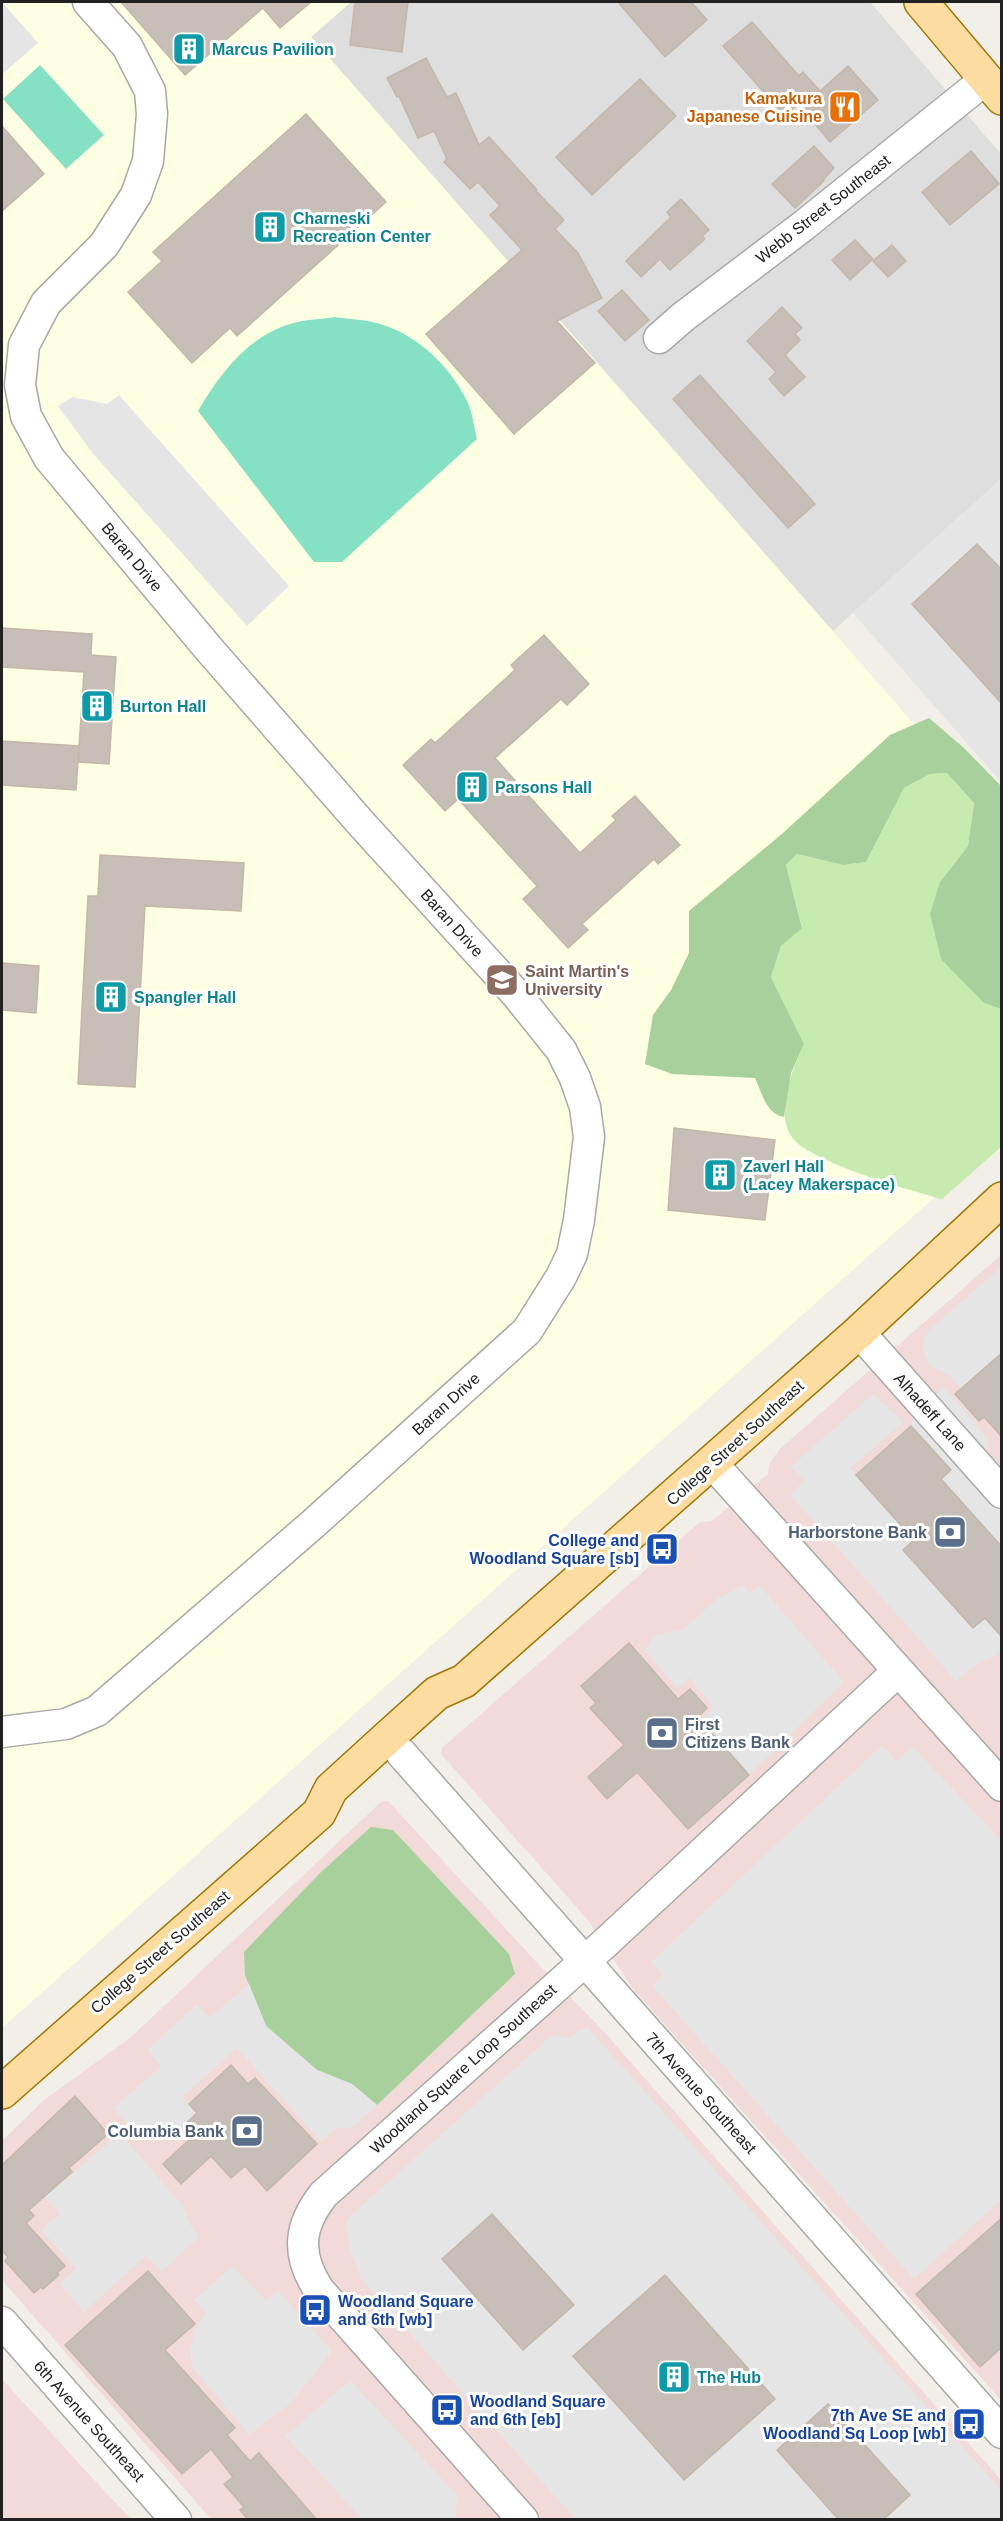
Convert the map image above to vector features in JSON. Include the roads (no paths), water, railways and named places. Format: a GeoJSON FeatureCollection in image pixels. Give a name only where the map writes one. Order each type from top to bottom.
{"type":"FeatureCollection","features":[{"type":"Feature","properties":{"kind":"main road"},"geometry":{"type":"LineString","coordinates":[[921,2],[994,88]]}},
{"type":"Feature","properties":{"kind":"main road","name":"College Street Southeast"},"geometry":{"type":"LineString","coordinates":[[2,2092],[319,1813],[331,1789],[396,1729],[437,1693],[464,1681],[859,1332],[1002,1199]]}},
{"type":"Feature","properties":{"kind":"main road","name":"College Street Southeast"},"geometry":{"type":"LineString","coordinates":[[319,1813],[344,1806],[450,1709],[464,1681]]}},
{"type":"Feature","properties":{"kind":"street","name":"Baran Drive"},"geometry":{"type":"LineString","coordinates":[[2,1732],[66,1724],[97,1710],[313,1524],[527,1331],[561,1277],[572,1254],[579,1220],[589,1137],[585,1107],[575,1077],[561,1050],[517,995],[359,821],[208,648],[49,458],[26,416],[20,385],[24,345],[46,303],[104,245],[136,195],[148,161],[152,114],[150,92],[127,46],[88,2]]}},
{"type":"Feature","properties":{"kind":"street","name":"Webb Street Southeast"},"geometry":{"type":"LineString","coordinates":[[659,338],[682,317],[994,88]]}},
{"type":"Feature","properties":{"kind":"street","name":"Alhadeff Lane"},"geometry":{"type":"LineString","coordinates":[[859,1332],[1002,1493]]}},
{"type":"Feature","properties":{"kind":"street"},"geometry":{"type":"LineString","coordinates":[[712,1463],[1002,1786]]}},
{"type":"Feature","properties":{"kind":"street","name":"Woodland Square Loop Southeast"},"geometry":{"type":"LineString","coordinates":[[516,2517],[319,2290],[307,2272],[303,2235],[310,2211],[324,2194],[583,1962],[898,1671]]}},
{"type":"Feature","properties":{"kind":"street","name":"7th Avenue Southeast"},"geometry":{"type":"LineString","coordinates":[[401,1753],[583,1962],[1002,2433]]}},
{"type":"Feature","properties":{"kind":"street","name":"6th Avenue Southeast"},"geometry":{"type":"LineString","coordinates":[[2,2322],[176,2520]]}},
{"type":"Feature","properties":{"kind":"place","name":"Marcus Pavilion"},"geometry":{"type":"Point","coordinates":[189,49]}},
{"type":"Feature","properties":{"kind":"place","name":"Kamakura Japanese Cuisine"},"geometry":{"type":"Point","coordinates":[845,107]}},
{"type":"Feature","properties":{"kind":"place","name":"Charneski Recreation Center"},"geometry":{"type":"Point","coordinates":[270,227]}},
{"type":"Feature","properties":{"kind":"place","name":"Burton Hall"},"geometry":{"type":"Point","coordinates":[97,706]}},
{"type":"Feature","properties":{"kind":"place","name":"Parsons Hall"},"geometry":{"type":"Point","coordinates":[472,787]}},
{"type":"Feature","properties":{"kind":"place","name":"Saint Martin's University"},"geometry":{"type":"Point","coordinates":[502,980]}},
{"type":"Feature","properties":{"kind":"place","name":"Spangler Hall"},"geometry":{"type":"Point","coordinates":[111,997]}},
{"type":"Feature","properties":{"kind":"place","name":"Zaverl Hall (Lacey Makerspace)"},"geometry":{"type":"Point","coordinates":[720,1175]}},
{"type":"Feature","properties":{"kind":"place","name":"Harborstone Bank"},"geometry":{"type":"Point","coordinates":[950,1532]}},
{"type":"Feature","properties":{"kind":"place","name":"College and Woodland Square [sb]"},"geometry":{"type":"Point","coordinates":[662,1549]}},
{"type":"Feature","properties":{"kind":"place","name":"First Citizens Bank"},"geometry":{"type":"Point","coordinates":[662,1733]}},
{"type":"Feature","properties":{"kind":"place","name":"Columbia Bank"},"geometry":{"type":"Point","coordinates":[247,2131]}},
{"type":"Feature","properties":{"kind":"place","name":"Woodland Square and 6th [wb]"},"geometry":{"type":"Point","coordinates":[315,2310]}},
{"type":"Feature","properties":{"kind":"place","name":"The Hub"},"geometry":{"type":"Point","coordinates":[674,2377]}},
{"type":"Feature","properties":{"kind":"place","name":"Woodland Square and 6th [eb]"},"geometry":{"type":"Point","coordinates":[447,2410]}},
{"type":"Feature","properties":{"kind":"place","name":"7th Ave SE and Woodland Sq Loop [wb]"},"geometry":{"type":"Point","coordinates":[969,2424]}}]}
